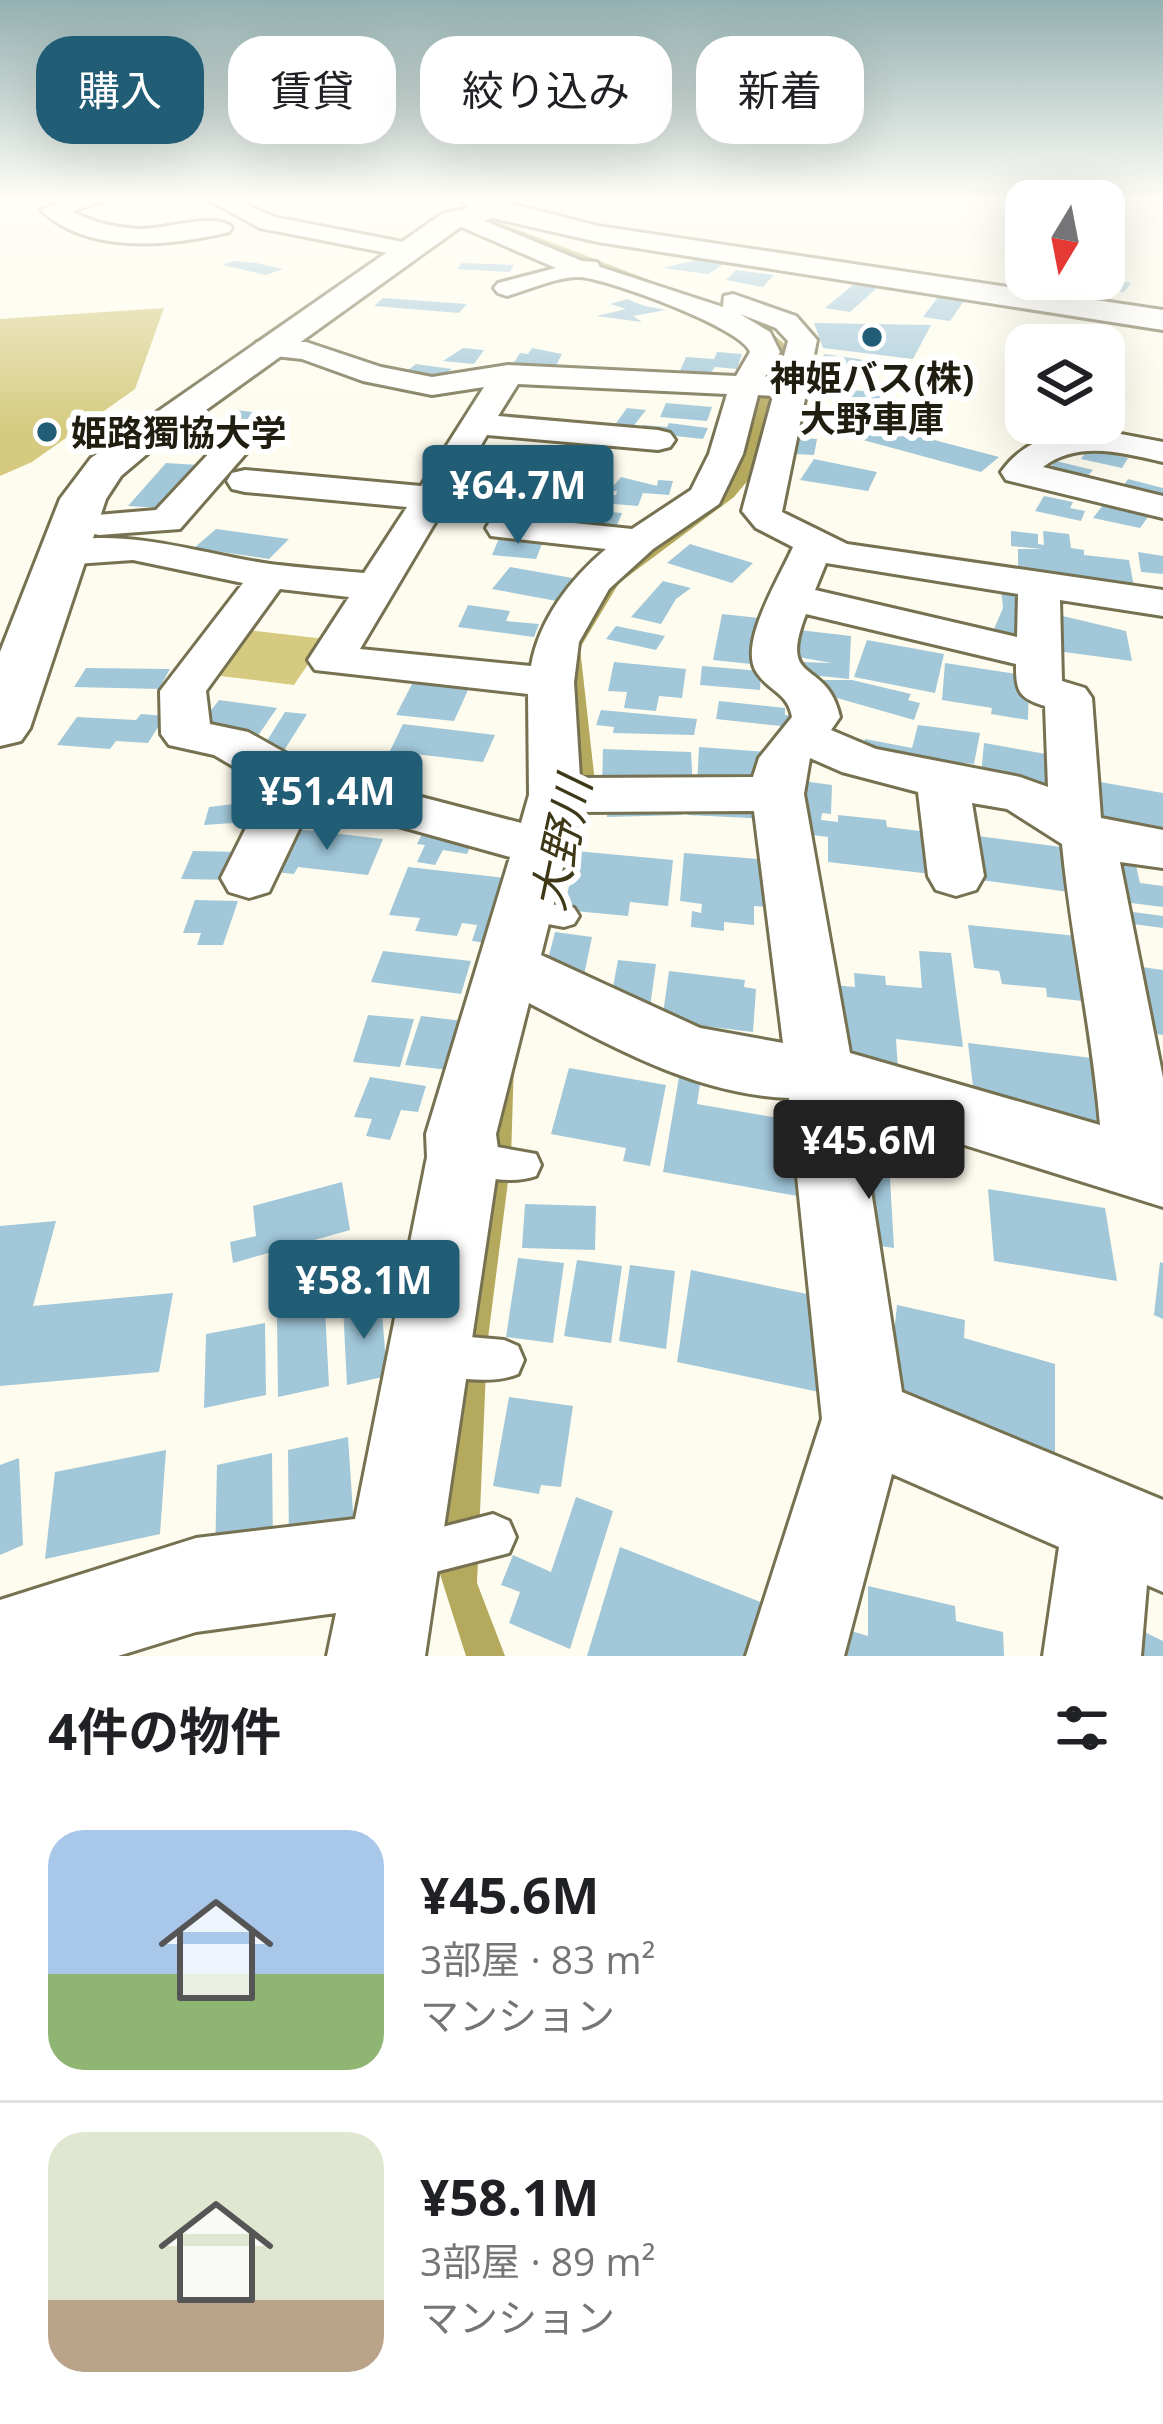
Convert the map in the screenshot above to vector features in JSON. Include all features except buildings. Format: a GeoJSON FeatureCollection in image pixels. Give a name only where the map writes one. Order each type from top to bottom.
{"type":"FeatureCollection","features":[{"type":"Feature","properties":{"kind":"street"},"geometry":{"type":"LineString","coordinates":[[4,704],[83,499],[106,466],[161,422],[368,277]]}},
{"type":"Feature","properties":{"kind":"street"},"geometry":{"type":"LineString","coordinates":[[508,318],[516,309],[566,298],[566,277]]}},
{"type":"Feature","properties":{"kind":"street"},"geometry":{"type":"LineString","coordinates":[[602,277],[724,316],[760,338],[765,352],[769,386],[726,454],[749,522],[776,668],[812,696],[816,717],[791,766],[820,1072],[864,1419],[795,1656]]}},
{"type":"Feature","properties":{"kind":"street"},"geometry":{"type":"LineString","coordinates":[[691,277],[1163,320]]}},
{"type":"Feature","properties":{"kind":"street"},"geometry":{"type":"LineString","coordinates":[[267,347],[305,351],[374,376],[432,386],[508,374],[769,386]]}},
{"type":"Feature","properties":{"kind":"street"},"geometry":{"type":"LineString","coordinates":[[508,374],[331,660],[551,682]]}},
{"type":"Feature","properties":{"kind":"street"},"geometry":{"type":"LineString","coordinates":[[476,424],[612,442],[656,425],[677,383]]}},
{"type":"Feature","properties":{"kind":"street"},"geometry":{"type":"LineString","coordinates":[[67,539],[167,521],[231,452],[228,439],[202,428],[161,422]]}},
{"type":"Feature","properties":{"kind":"street"},"geometry":{"type":"LineString","coordinates":[[1163,452],[1099,439],[1069,442],[1028,459],[1019,472],[1163,507]]}},
{"type":"Feature","properties":{"kind":"street"},"geometry":{"type":"LineString","coordinates":[[245,482],[298,471],[430,498]]}},
{"type":"Feature","properties":{"kind":"street"},"geometry":{"type":"LineString","coordinates":[[749,522],[1037,655]]}},
{"type":"Feature","properties":{"kind":"street"},"geometry":{"type":"LineString","coordinates":[[505,528],[638,541],[749,522],[837,554],[1163,603]]}},
{"type":"Feature","properties":{"kind":"street"},"geometry":{"type":"LineString","coordinates":[[67,539],[269,576],[376,587]]}},
{"type":"Feature","properties":{"kind":"street"},"geometry":{"type":"LineString","coordinates":[[376,1656],[431,1354],[463,1156],[461,1134],[536,944],[568,812],[551,682],[557,642],[592,582],[638,541]]}},
{"type":"Feature","properties":{"kind":"street"},"geometry":{"type":"LineString","coordinates":[[269,576],[183,691],[186,734],[230,743],[296,781],[568,812],[791,766],[860,761],[943,782],[1020,794],[1081,831],[1163,849]]}},
{"type":"Feature","properties":{"kind":"street"},"geometry":{"type":"LineString","coordinates":[[536,944],[658,1043],[716,1063],[772,1073],[820,1072],[1151,1170],[1081,831],[1068,698],[1039,689],[1039,584]]}},
{"type":"Feature","properties":{"kind":"street"},"geometry":{"type":"LineString","coordinates":[[249,878],[296,781]]}},
{"type":"Feature","properties":{"kind":"street"},"geometry":{"type":"LineString","coordinates":[[943,782],[956,876]]}},
{"type":"Feature","properties":{"kind":"street"},"geometry":{"type":"LineString","coordinates":[[864,1419],[1136,1533],[1092,1656]]}},
{"type":"Feature","properties":{"kind":"street"},"geometry":{"type":"LineString","coordinates":[[31,1635],[196,1585],[392,1560]]}},
{"type":"Feature","properties":{"kind":"lane"},"geometry":{"type":"LineString","coordinates":[[463,1156],[524,1165]]}},
{"type":"Feature","properties":{"kind":"lane"},"geometry":{"type":"LineString","coordinates":[[431,1354],[504,1360]]}},
{"type":"Feature","properties":{"kind":"lane"},"geometry":{"type":"LineString","coordinates":[[392,1560],[494,1537]]}},
{"type":"Feature","properties":{"kind":"shaded area","name":"姫路獨協大学"},"geometry":{"type":"Polygon","coordinates":[[[164,308],[135,389],[32,462],[0,476],[0,319],[164,308]]]}},
{"type":"Feature","properties":{"kind":"shaded area"},"geometry":{"type":"Polygon","coordinates":[[[239,629],[325,639],[294,685],[204,674],[239,629]]]}},
{"type":"Feature","properties":{"kind":"water","name":"大野川"},"geometry":{"type":"Polygon","coordinates":[[[618,277],[642,277],[759,322],[787,346],[749,479],[734,497],[619,583],[580,648],[596,792],[568,850],[514,1060],[511,1158],[487,1346],[477,1583],[505,1656],[466,1656],[438,1568],[454,1379],[570,633],[607,579],[723,494],[775,350],[618,277]]]}},
{"type":"Feature","properties":{"kind":"place","name":"神姫バス(株) 大野車庫"},"geometry":{"type":"Point","coordinates":[872,337]}},
{"type":"Feature","properties":{"kind":"place","name":"姫路獨協大学"},"geometry":{"type":"Point","coordinates":[47,432]}}]}
